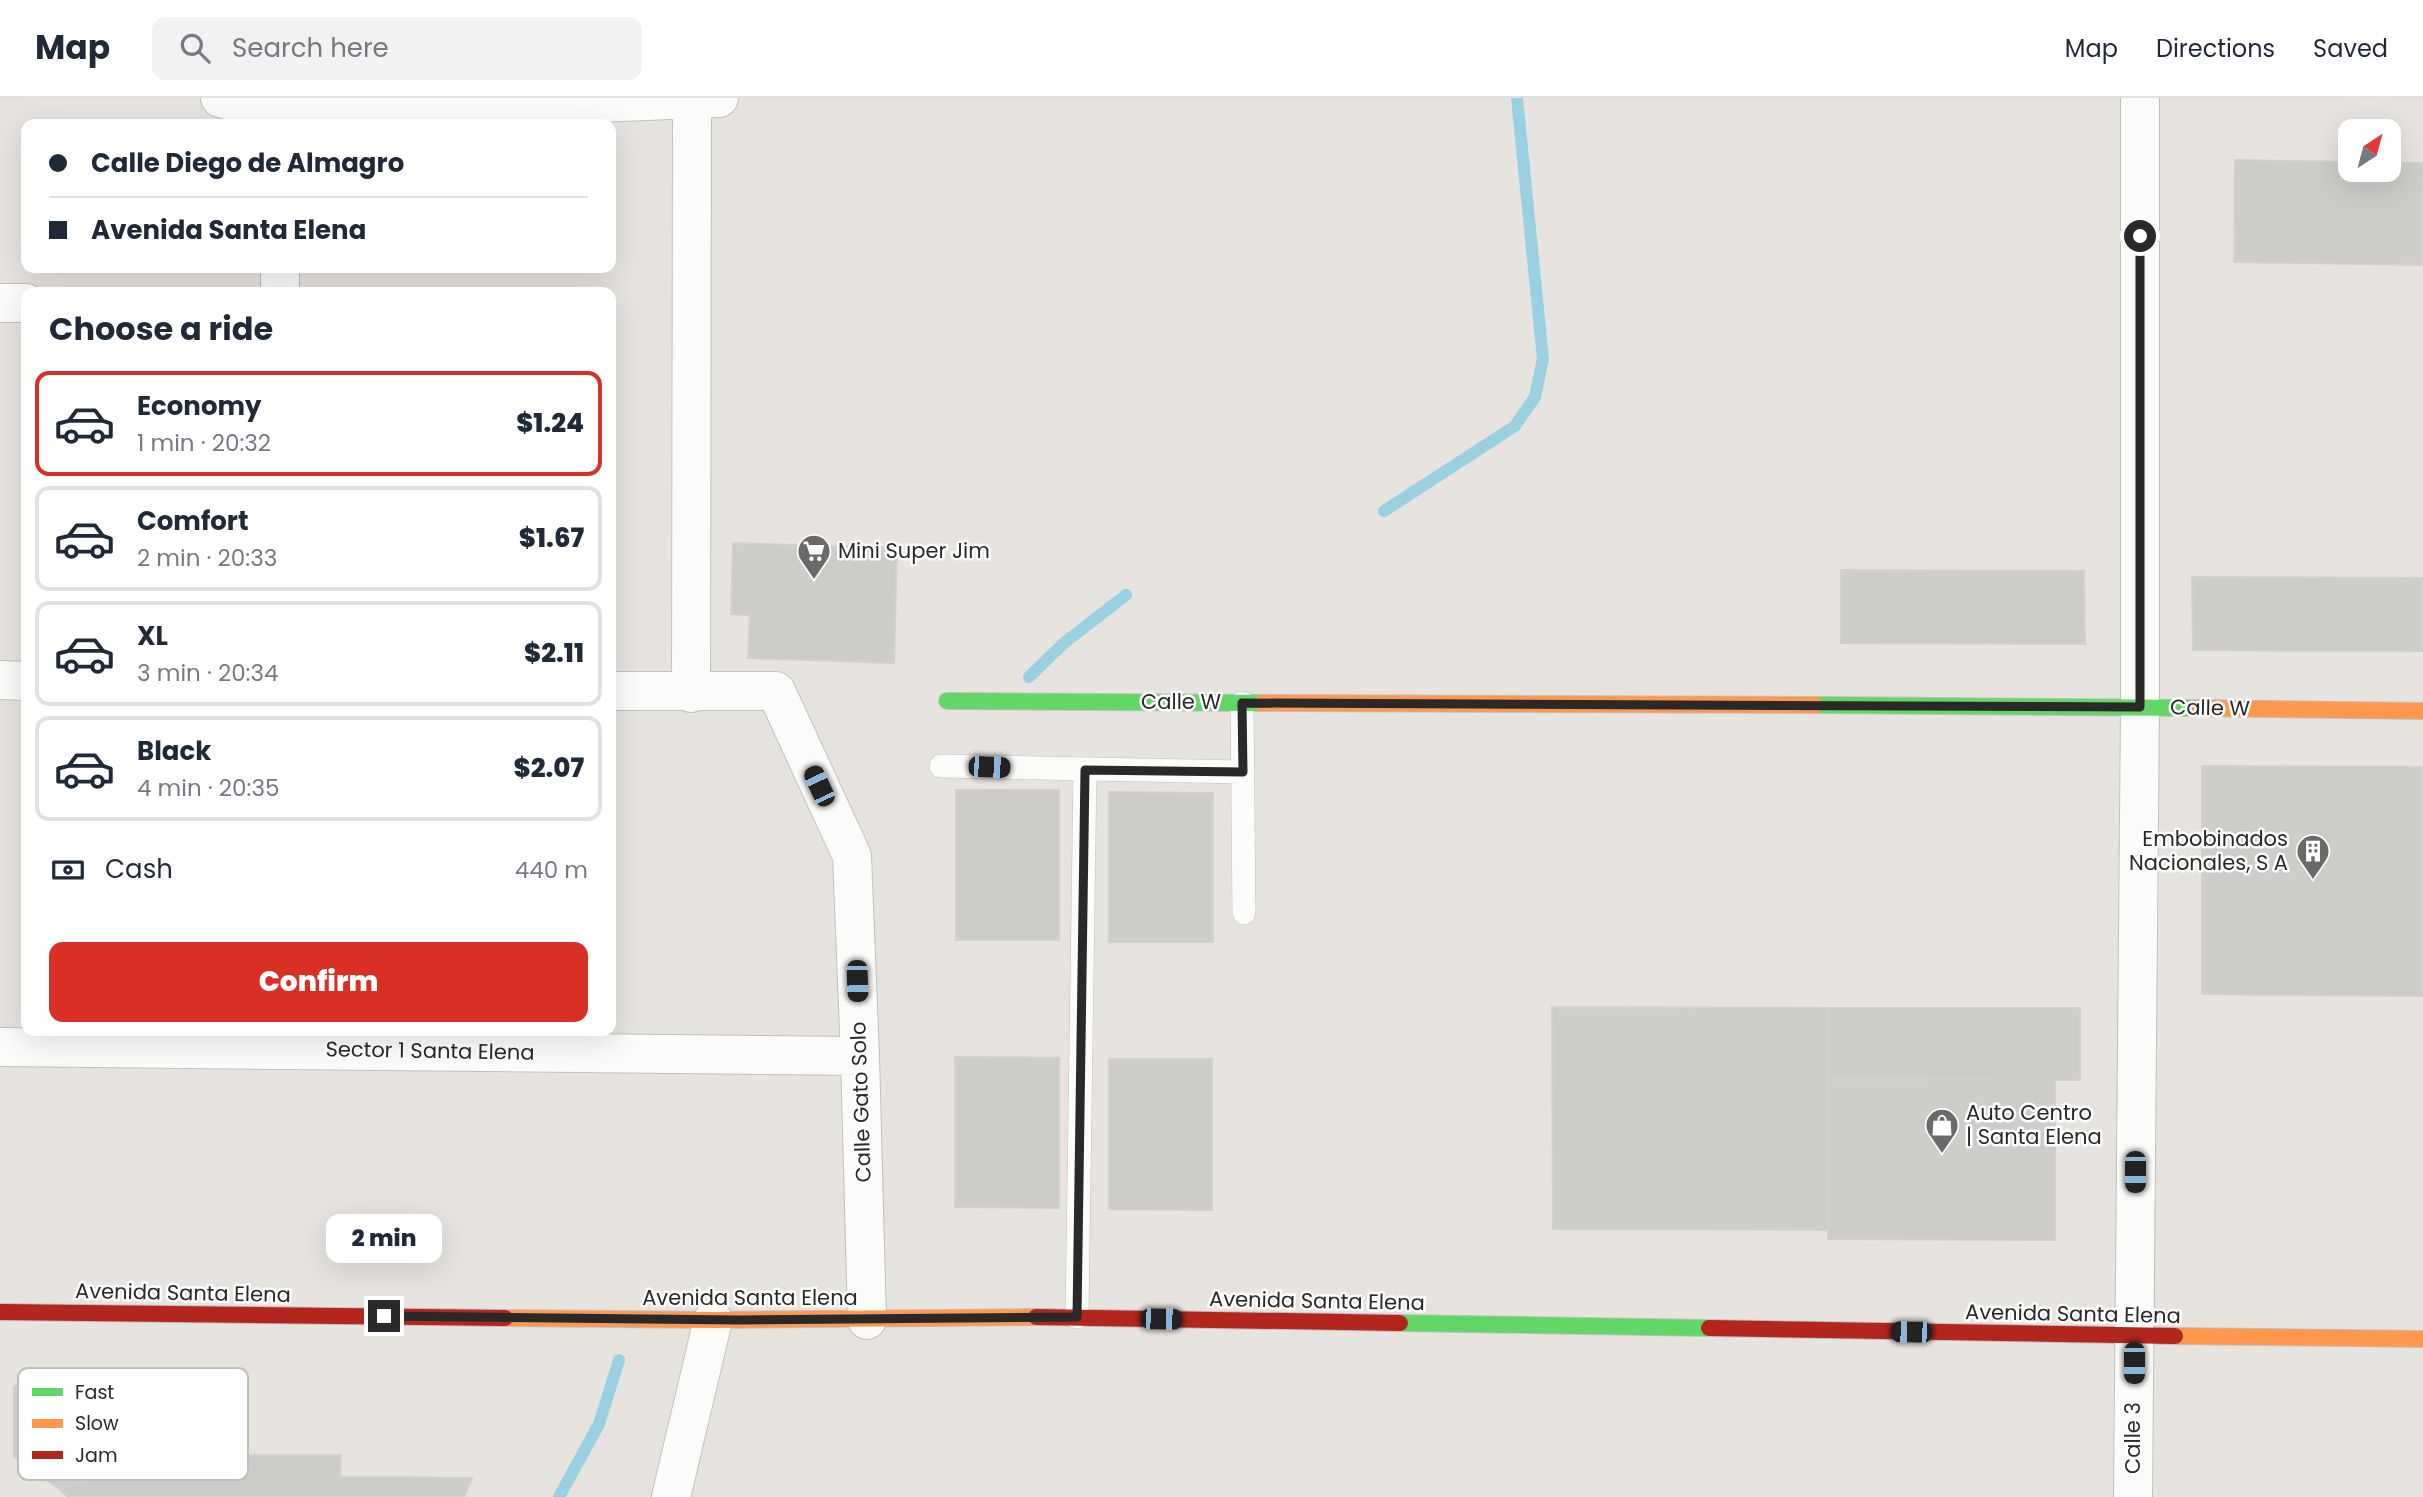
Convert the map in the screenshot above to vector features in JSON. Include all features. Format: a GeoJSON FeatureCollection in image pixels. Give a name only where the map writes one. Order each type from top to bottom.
{"type":"FeatureCollection","features":[{"type":"Feature","properties":{"kind":"street"},"geometry":{"type":"LineString","coordinates":[[220,98],[282,119]]}},
{"type":"Feature","properties":{"kind":"street"},"geometry":{"type":"LineString","coordinates":[[304,119],[719,98]]}},
{"type":"Feature","properties":{"kind":"street","name":"Calle 3"},"geometry":{"type":"LineString","coordinates":[[2133,1497],[2140,707],[2140,98]]}},
{"type":"Feature","properties":{"kind":"street"},"geometry":{"type":"LineString","coordinates":[[616,691],[691,693],[692,99]]}},
{"type":"Feature","properties":{"kind":"street"},"geometry":{"type":"LineString","coordinates":[[0,303],[21,303]]}},
{"type":"Feature","properties":{"kind":"street"},"geometry":{"type":"LineString","coordinates":[[0,680],[21,681]]}},
{"type":"Feature","properties":{"kind":"street","name":"Calle Gato Solo"},"geometry":{"type":"LineString","coordinates":[[691,693],[776,691],[852,856],[867,1320]]}},
{"type":"Feature","properties":{"kind":"street","name":"Calle W"},"geometry":{"type":"LineString","coordinates":[[947,701],[2423,711]]}},
{"type":"Feature","properties":{"kind":"street","name":"Sector 1 Santa Elena"},"geometry":{"type":"LineString","coordinates":[[0,1047],[860,1056]]}},
{"type":"Feature","properties":{"kind":"street","name":"Avenida Santa Elena"},"geometry":{"type":"LineString","coordinates":[[0,1312],[713,1320],[1077,1317],[2423,1339]]}},
{"type":"Feature","properties":{"kind":"street"},"geometry":{"type":"LineString","coordinates":[[671,1497],[713,1320]]}},
{"type":"Feature","properties":{"kind":"lane"},"geometry":{"type":"LineString","coordinates":[[1242,703],[1244,913]]}},
{"type":"Feature","properties":{"kind":"lane"},"geometry":{"type":"LineString","coordinates":[[941,766],[1243,772]]}},
{"type":"Feature","properties":{"kind":"lane"},"geometry":{"type":"LineString","coordinates":[[1077,1317],[1085,770]]}},
{"type":"Feature","properties":{"kind":"building"},"geometry":{"type":"Polygon","coordinates":[[[2235,160],[2338,162],[2338,182],[2401,182],[2401,163],[2423,163],[2423,265],[2234,262],[2235,160]]]}},
{"type":"Feature","properties":{"kind":"building","name":"Mini Super Jim"},"geometry":{"type":"Polygon","coordinates":[[[733,543],[897,548],[894,663],[748,658],[750,615],[731,614],[733,543]]]}},
{"type":"Feature","properties":{"kind":"building"},"geometry":{"type":"Polygon","coordinates":[[[1841,570],[2084,571],[2085,644],[1841,643],[1841,570]]]}},
{"type":"Feature","properties":{"kind":"building"},"geometry":{"type":"Polygon","coordinates":[[[2192,577],[2423,578],[2423,651],[2193,650],[2192,577]]]}},
{"type":"Feature","properties":{"kind":"building","name":"Embobinados Nacionales, S A"},"geometry":{"type":"Polygon","coordinates":[[[2202,766],[2423,767],[2423,996],[2202,994],[2202,766]]]}},
{"type":"Feature","properties":{"kind":"building"},"geometry":{"type":"Polygon","coordinates":[[[956,790],[1059,790],[1059,940],[956,940],[956,790]]]}},
{"type":"Feature","properties":{"kind":"building"},"geometry":{"type":"Polygon","coordinates":[[[1109,792],[1213,793],[1213,942],[1109,942],[1109,792]]]}},
{"type":"Feature","properties":{"kind":"building"},"geometry":{"type":"Polygon","coordinates":[[[1552,1007],[1827,1008],[1829,1230],[1553,1229],[1552,1007]]]}},
{"type":"Feature","properties":{"kind":"building"},"geometry":{"type":"Polygon","coordinates":[[[1827,1008],[2080,1008],[2080,1080],[1828,1079],[1827,1008]]]}},
{"type":"Feature","properties":{"kind":"building"},"geometry":{"type":"Polygon","coordinates":[[[955,1057],[1059,1058],[1059,1208],[955,1207],[955,1057]]]}},
{"type":"Feature","properties":{"kind":"building"},"geometry":{"type":"Polygon","coordinates":[[[1109,1059],[1212,1059],[1212,1210],[1109,1209],[1109,1059]]]}},
{"type":"Feature","properties":{"kind":"building","name":"Auto Centro | Santa Elena"},"geometry":{"type":"Polygon","coordinates":[[[1828,1079],[2055,1080],[2055,1240],[1828,1239],[1828,1079]]]}},
{"type":"Feature","properties":{"kind":"building"},"geometry":{"type":"Polygon","coordinates":[[[14,1386],[18,1386],[18,1460],[14,1457],[14,1386]]]}},
{"type":"Feature","properties":{"kind":"building"},"geometry":{"type":"Polygon","coordinates":[[[248,1455],[341,1455],[340,1477],[472,1478],[464,1497],[68,1497],[59,1489],[84,1480],[248,1480],[248,1455]]]}},
{"type":"Feature","properties":{"kind":"building"},"geometry":{"type":"Polygon","coordinates":[[[46,1480],[84,1480],[59,1489],[46,1480]]]}},
{"type":"Feature","properties":{"kind":"waterway"},"geometry":{"type":"LineString","coordinates":[[1384,511],[1515,426],[1535,397],[1543,359],[1517,98]]}},
{"type":"Feature","properties":{"kind":"waterway"},"geometry":{"type":"LineString","coordinates":[[1029,677],[1064,643],[1126,595]]}},
{"type":"Feature","properties":{"kind":"waterway"},"geometry":{"type":"LineString","coordinates":[[559,1497],[599,1424],[619,1360]]}},
{"type":"Feature","properties":{"kind":"traffic: fast"},"geometry":{"type":"LineString","coordinates":[[947,701],[1262,703]]}},
{"type":"Feature","properties":{"kind":"traffic: fast"},"geometry":{"type":"LineString","coordinates":[[1815,705],[2198,708]]}},
{"type":"Feature","properties":{"kind":"traffic: fast"},"geometry":{"type":"LineString","coordinates":[[1400,1323],[1709,1328]]}},
{"type":"Feature","properties":{"kind":"traffic: slow"},"geometry":{"type":"LineString","coordinates":[[1262,703],[1815,705]]}},
{"type":"Feature","properties":{"kind":"traffic: slow"},"geometry":{"type":"LineString","coordinates":[[2198,708],[2423,711]]}},
{"type":"Feature","properties":{"kind":"traffic: slow"},"geometry":{"type":"LineString","coordinates":[[505,1318],[713,1320],[1036,1317]]}},
{"type":"Feature","properties":{"kind":"traffic: slow"},"geometry":{"type":"LineString","coordinates":[[2175,1336],[2423,1339]]}},
{"type":"Feature","properties":{"kind":"traffic: jam"},"geometry":{"type":"LineString","coordinates":[[0,1312],[505,1318]]}},
{"type":"Feature","properties":{"kind":"traffic: jam"},"geometry":{"type":"LineString","coordinates":[[1036,1317],[1400,1323]]}},
{"type":"Feature","properties":{"kind":"traffic: jam"},"geometry":{"type":"LineString","coordinates":[[1709,1328],[2175,1336]]}},
{"type":"Feature","properties":{"kind":"place","name":"Mini Super Jim"},"geometry":{"type":"Point","coordinates":[814,581]}},
{"type":"Feature","properties":{"kind":"place","name":"Embobinados Nacionales, S A"},"geometry":{"type":"Point","coordinates":[2313,881]}},
{"type":"Feature","properties":{"kind":"place","name":"Auto Centro | Santa Elena"},"geometry":{"type":"Point","coordinates":[1942,1155]}},
{"type":"Feature","properties":{"kind":"route"},"geometry":{"type":"LineString","coordinates":[[384,1316],[739,1320],[1077,1317],[1085,770],[1243,772],[1242,703],[2140,707],[2140,236]]}}]}
